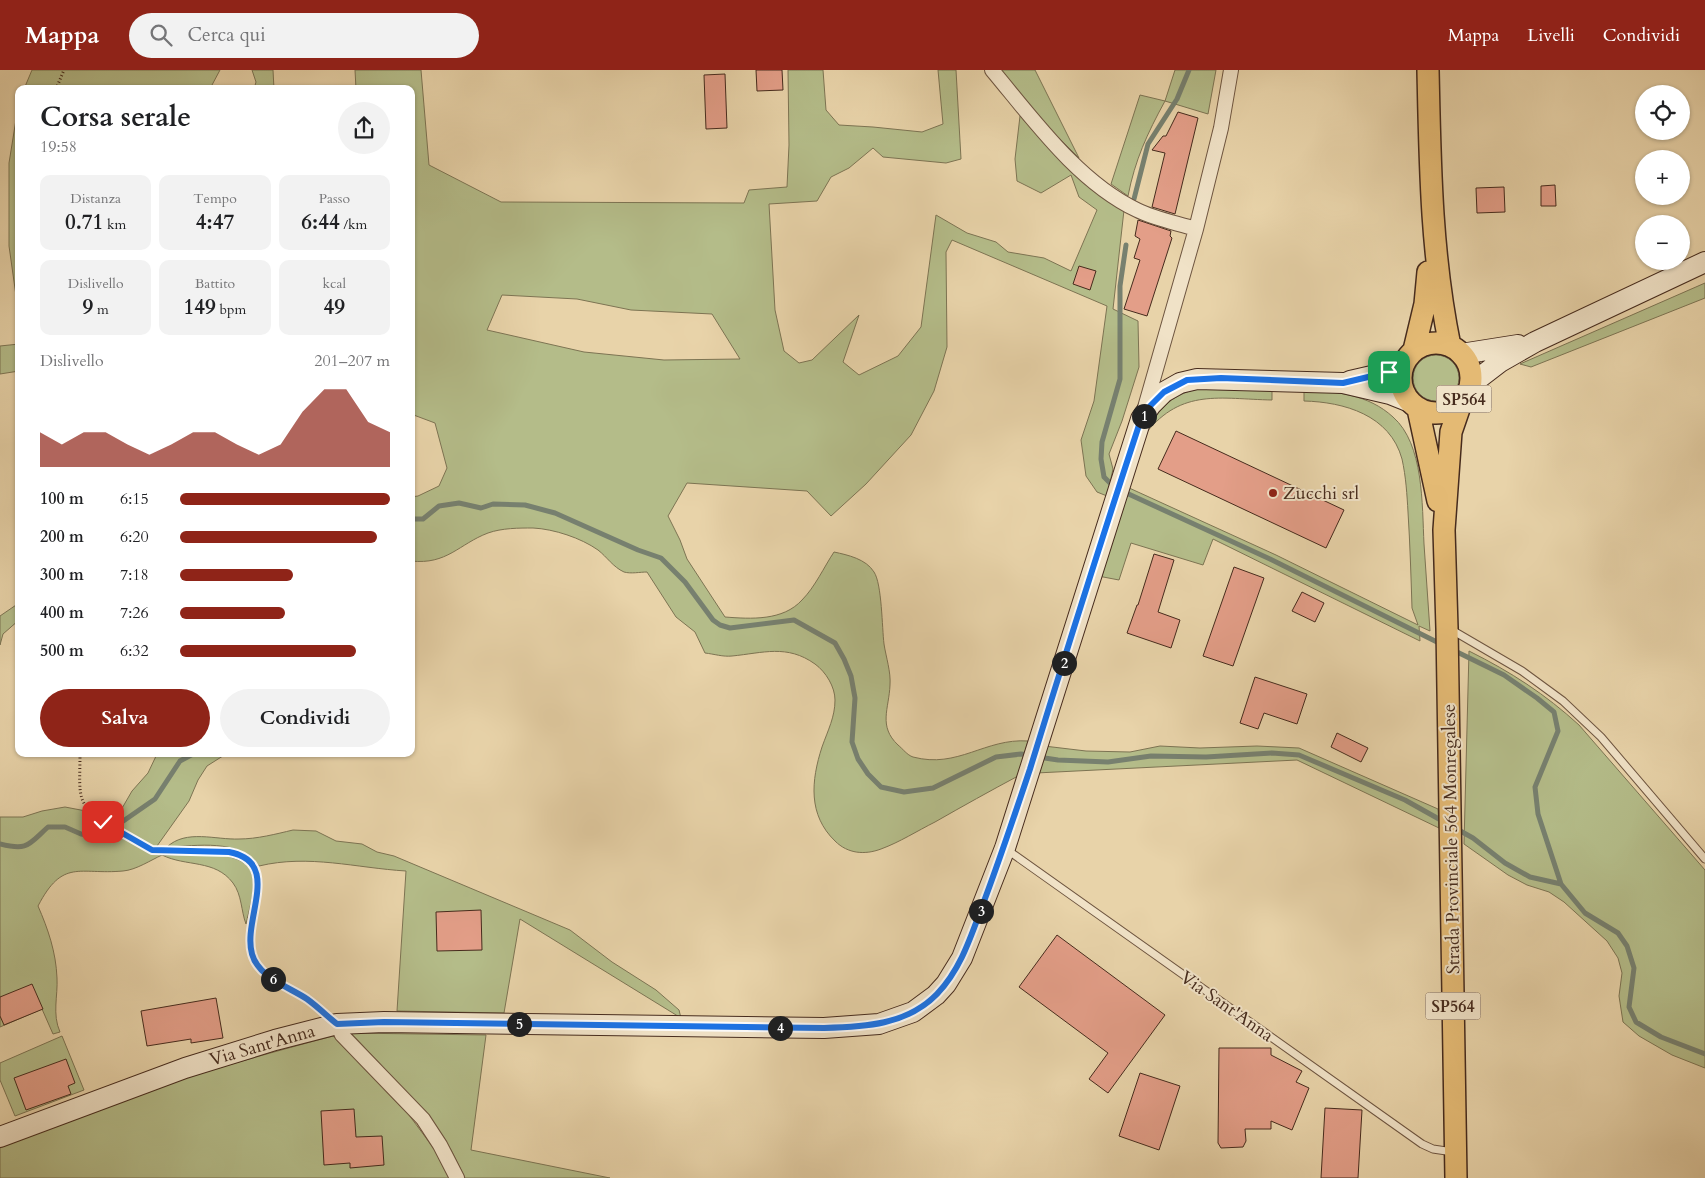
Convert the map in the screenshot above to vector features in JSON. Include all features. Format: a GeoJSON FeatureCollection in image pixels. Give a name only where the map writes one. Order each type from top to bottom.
{"type":"FeatureCollection","features":[{"type":"Feature","properties":{"kind":"main road","name":"Strada Provinciale 564 Monregalese"},"geometry":{"type":"LineString","coordinates":[[1428,70],[1432,227],[1441,303],[1455,350],[1468,363],[1471,374],[1466,394],[1451,432],[1444,530],[1448,642],[1456,1178]]}},
{"type":"Feature","properties":{"kind":"main road","name":"Strada Provinciale 564 Monregalese"},"geometry":{"type":"LineString","coordinates":[[1432,227],[1425,304],[1401,384],[1414,405],[1425,434],[1444,530]]}},
{"type":"Feature","properties":{"kind":"main road"},"geometry":{"type":"LineString","coordinates":[[1409,358],[1431,343],[1455,350]]}},
{"type":"Feature","properties":{"kind":"main road","name":"SP564"},"geometry":{"type":"LineString","coordinates":[[1414,405],[1429,413],[1441,413],[1452,410],[1466,394]]}},
{"type":"Feature","properties":{"kind":"street"},"geometry":{"type":"LineString","coordinates":[[992,70],[1055,146],[1088,178],[1138,211],[1196,229]]}},
{"type":"Feature","properties":{"kind":"street"},"geometry":{"type":"LineString","coordinates":[[1141,419],[1196,229],[1221,128],[1231,70]]}},
{"type":"Feature","properties":{"kind":"street"},"geometry":{"type":"LineString","coordinates":[[1466,394],[1500,362],[1535,342],[1705,262]]}},
{"type":"Feature","properties":{"kind":"street"},"geometry":{"type":"LineString","coordinates":[[1455,350],[1535,342]]}},
{"type":"Feature","properties":{"kind":"street","name":"Via Sant'Anna"},"geometry":{"type":"LineString","coordinates":[[1343,383],[1368,378],[1409,358]]}},
{"type":"Feature","properties":{"kind":"street","name":"Via Sant'Anna"},"geometry":{"type":"LineString","coordinates":[[0,1137],[185,1068],[275,1040],[337,1024],[384,1022],[788,1028],[856,1027],[879,1024],[913,1012],[936,995],[946,984],[956,970],[967,946],[1005,848],[1141,419],[1151,405],[1164,392],[1180,383],[1197,379],[1343,383],[1382,392],[1414,405]]}},
{"type":"Feature","properties":{"kind":"street"},"geometry":{"type":"LineString","coordinates":[[337,1024],[342,1035],[423,1119],[440,1144],[457,1178]]}},
{"type":"Feature","properties":{"kind":"lane"},"geometry":{"type":"LineString","coordinates":[[1448,642],[1522,671],[1564,701],[1606,743],[1705,859]]}},
{"type":"Feature","properties":{"kind":"lane","name":"Via Sant'Anna"},"geometry":{"type":"LineString","coordinates":[[1005,848],[1422,1144],[1433,1149],[1456,1152]]}},
{"type":"Feature","properties":{"kind":"path"},"geometry":{"type":"LineString","coordinates":[[58,85],[64,70]]}},
{"type":"Feature","properties":{"kind":"path"},"geometry":{"type":"LineString","coordinates":[[80,757],[81,799],[90,812],[103,822],[152,850],[229,852],[239,854],[249,860],[255,867],[258,878],[250,933],[250,948],[255,963],[265,974],[317,1007],[337,1024]]}},
{"type":"Feature","properties":{"kind":"green space"},"geometry":{"type":"Polygon","coordinates":[[[32,70],[220,70],[212,85],[26,85],[32,70]]]}},
{"type":"Feature","properties":{"kind":"green space"},"geometry":{"type":"Polygon","coordinates":[[[252,70],[273,70],[274,85],[255,85],[252,70]]]}},
{"type":"Feature","properties":{"kind":"green space"},"geometry":{"type":"Polygon","coordinates":[[[355,70],[421,70],[429,165],[501,202],[744,203],[749,190],[787,187],[789,145],[788,70],[823,70],[826,110],[839,125],[922,132],[943,124],[938,70],[956,70],[961,159],[946,163],[883,157],[873,148],[849,168],[831,177],[817,201],[769,204],[775,310],[784,351],[799,363],[812,360],[859,315],[843,362],[859,375],[898,356],[921,327],[936,215],[967,233],[996,242],[1008,252],[1044,258],[1071,271],[1097,210],[1079,197],[1071,175],[1041,193],[1017,181],[1015,159],[1020,116],[1068,167],[1124,210],[1113,309],[1138,321],[1139,367],[1122,421],[1109,454],[1113,469],[1107,496],[1097,492],[1086,476],[1081,440],[1094,401],[1107,306],[952,240],[946,252],[947,347],[934,391],[911,435],[866,484],[831,516],[807,491],[687,483],[668,516],[687,559],[725,617],[756,618],[786,612],[802,600],[811,589],[834,552],[851,556],[871,568],[879,586],[884,644],[890,680],[886,724],[892,738],[911,756],[929,760],[944,759],[998,744],[1028,741],[1018,776],[902,840],[875,851],[863,853],[845,849],[826,831],[816,809],[814,785],[818,760],[832,718],[835,700],[829,680],[815,664],[795,654],[775,651],[729,656],[705,653],[695,632],[676,617],[647,572],[624,572],[591,546],[576,538],[558,532],[533,528],[499,530],[488,533],[444,557],[434,560],[415,561],[415,496],[439,486],[447,468],[435,423],[415,416],[415,85],[356,85],[355,70]],[[502,295],[487,330],[584,352],[664,360],[740,359],[712,314],[631,310],[577,299],[502,295]]]}},
{"type":"Feature","properties":{"kind":"green space"},"geometry":{"type":"Polygon","coordinates":[[[1000,70],[1035,70],[1079,158],[1043,122],[1000,70]]]}},
{"type":"Feature","properties":{"kind":"green space"},"geometry":{"type":"Polygon","coordinates":[[[1175,70],[1216,70],[1208,114],[1165,101],[1175,70]]]}},
{"type":"Feature","properties":{"kind":"green space"},"geometry":{"type":"Polygon","coordinates":[[[1140,95],[1165,101],[1142,147],[1128,196],[1111,184],[1140,95]]]}},
{"type":"Feature","properties":{"kind":"green space"},"geometry":{"type":"Polygon","coordinates":[[[15,126],[15,289],[9,246],[9,163],[15,126]]]}},
{"type":"Feature","properties":{"kind":"green space"},"geometry":{"type":"Polygon","coordinates":[[[1705,283],[1705,298],[1531,367],[1520,364],[1705,283]]]}},
{"type":"Feature","properties":{"kind":"green space"},"geometry":{"type":"Polygon","coordinates":[[[15,344],[15,372],[0,374],[0,346],[15,344]]]}},
{"type":"Feature","properties":{"kind":"green space"},"geometry":{"type":"Polygon","coordinates":[[[1436,355],[1449,359],[1455,365],[1459,378],[1455,391],[1449,397],[1436,401],[1423,397],[1417,391],[1413,378],[1417,365],[1423,359],[1436,355]]]}},
{"type":"Feature","properties":{"kind":"green space"},"geometry":{"type":"Polygon","coordinates":[[[1272,388],[1272,400],[1219,398],[1203,399],[1188,403],[1174,409],[1160,419],[1146,433],[1160,410],[1179,395],[1187,392],[1196,389],[1272,388]]]}},
{"type":"Feature","properties":{"kind":"green space"},"geometry":{"type":"Polygon","coordinates":[[[1304,389],[1328,391],[1373,403],[1393,417],[1411,443],[1416,459],[1421,494],[1430,631],[1419,626],[1420,641],[1213,539],[1203,565],[1131,543],[1119,580],[1098,576],[1127,487],[1276,555],[1418,625],[1412,608],[1405,479],[1402,459],[1396,444],[1387,432],[1364,414],[1334,404],[1304,401],[1304,389]]]}},
{"type":"Feature","properties":{"kind":"green space"},"geometry":{"type":"Polygon","coordinates":[[[15,606],[15,624],[3,634],[0,645],[0,616],[15,606]]]}},
{"type":"Feature","properties":{"kind":"green space"},"geometry":{"type":"Polygon","coordinates":[[[1469,651],[1527,684],[1579,725],[1705,870],[1705,1068],[1672,1055],[1639,1036],[1623,1022],[1619,996],[1622,973],[1618,958],[1607,941],[1564,902],[1549,892],[1527,885],[1508,875],[1464,844],[1469,651]]]}},
{"type":"Feature","properties":{"kind":"green space"},"geometry":{"type":"Polygon","coordinates":[[[1044,746],[1086,751],[1130,752],[1160,746],[1299,748],[1438,809],[1439,828],[1297,760],[1036,773],[1044,746]]]}},
{"type":"Feature","properties":{"kind":"green space"},"geometry":{"type":"Polygon","coordinates":[[[156,757],[221,757],[207,766],[198,780],[189,801],[157,846],[163,855],[215,854],[241,861],[249,868],[253,878],[253,889],[246,924],[238,893],[233,883],[218,870],[200,864],[171,859],[162,855],[128,870],[108,872],[83,871],[64,875],[47,891],[38,906],[48,932],[55,959],[57,978],[56,1018],[60,1032],[53,1034],[42,1009],[0,1027],[0,817],[23,817],[65,807],[112,816],[121,810],[132,791],[148,773],[156,757]]]}},
{"type":"Feature","properties":{"kind":"green space"},"geometry":{"type":"Polygon","coordinates":[[[293,830],[316,831],[336,841],[362,844],[377,852],[394,856],[570,930],[612,962],[656,990],[679,1010],[681,1018],[520,919],[504,1013],[397,1011],[406,871],[296,861],[259,866],[250,857],[229,847],[204,845],[167,847],[183,838],[246,839],[293,830]]]}},
{"type":"Feature","properties":{"kind":"green space"},"geometry":{"type":"Polygon","coordinates":[[[351,1033],[486,1035],[471,1150],[610,1178],[465,1178],[451,1150],[430,1117],[351,1033]]]}},
{"type":"Feature","properties":{"kind":"green space"},"geometry":{"type":"Polygon","coordinates":[[[62,1036],[84,1090],[15,1116],[0,1080],[0,1063],[62,1036]]]}},
{"type":"Feature","properties":{"kind":"green space"},"geometry":{"type":"Polygon","coordinates":[[[333,1036],[409,1115],[435,1150],[449,1178],[0,1178],[0,1148],[40,1130],[164,1085],[248,1059],[333,1036]]]}},
{"type":"Feature","properties":{"kind":"building"},"geometry":{"type":"Polygon","coordinates":[[[756,70],[782,70],[783,90],[757,91],[756,70]]]}},
{"type":"Feature","properties":{"kind":"building"},"geometry":{"type":"Polygon","coordinates":[[[725,74],[727,128],[706,129],[704,75],[725,74]]]}},
{"type":"Feature","properties":{"kind":"building"},"geometry":{"type":"Polygon","coordinates":[[[1178,112],[1198,118],[1175,214],[1152,207],[1165,153],[1152,150],[1163,136],[1166,136],[1178,112]]]}},
{"type":"Feature","properties":{"kind":"building"},"geometry":{"type":"Polygon","coordinates":[[[1555,185],[1556,206],[1541,206],[1541,186],[1555,185]]]}},
{"type":"Feature","properties":{"kind":"building"},"geometry":{"type":"Polygon","coordinates":[[[1504,187],[1505,212],[1477,213],[1476,188],[1504,187]]]}},
{"type":"Feature","properties":{"kind":"building"},"geometry":{"type":"Polygon","coordinates":[[[1138,220],[1171,231],[1170,236],[1172,238],[1147,316],[1124,309],[1140,260],[1134,258],[1140,239],[1135,236],[1138,220]]]}},
{"type":"Feature","properties":{"kind":"building"},"geometry":{"type":"Polygon","coordinates":[[[1079,266],[1096,271],[1090,290],[1073,284],[1079,266]]]}},
{"type":"Feature","properties":{"kind":"building"},"geometry":{"type":"Polygon","coordinates":[[[1176,431],[1344,510],[1326,548],[1158,469],[1176,431]]]}},
{"type":"Feature","properties":{"kind":"building"},"geometry":{"type":"Polygon","coordinates":[[[1154,554],[1174,560],[1158,612],[1180,620],[1171,648],[1127,633],[1154,554]]]}},
{"type":"Feature","properties":{"kind":"building"},"geometry":{"type":"Polygon","coordinates":[[[1234,567],[1264,578],[1233,666],[1203,656],[1234,567]]]}},
{"type":"Feature","properties":{"kind":"building"},"geometry":{"type":"Polygon","coordinates":[[[1302,592],[1324,603],[1315,622],[1292,611],[1302,592]]]}},
{"type":"Feature","properties":{"kind":"building"},"geometry":{"type":"Polygon","coordinates":[[[1255,677],[1307,694],[1297,724],[1264,713],[1258,729],[1240,723],[1255,677]]]}},
{"type":"Feature","properties":{"kind":"building"},"geometry":{"type":"Polygon","coordinates":[[[1337,733],[1368,748],[1361,762],[1331,747],[1337,733]]]}},
{"type":"Feature","properties":{"kind":"building"},"geometry":{"type":"Polygon","coordinates":[[[481,910],[482,950],[437,951],[436,912],[481,910]]]}},
{"type":"Feature","properties":{"kind":"building"},"geometry":{"type":"Polygon","coordinates":[[[1057,935],[1165,1015],[1108,1093],[1089,1079],[1108,1053],[1019,987],[1057,935]]]}},
{"type":"Feature","properties":{"kind":"building"},"geometry":{"type":"Polygon","coordinates":[[[32,984],[43,1009],[4,1025],[0,1016],[0,997],[32,984]]]}},
{"type":"Feature","properties":{"kind":"building"},"geometry":{"type":"Polygon","coordinates":[[[216,998],[223,1038],[191,1043],[191,1039],[147,1046],[141,1011],[216,998]]]}},
{"type":"Feature","properties":{"kind":"building"},"geometry":{"type":"Polygon","coordinates":[[[1219,1048],[1271,1048],[1271,1055],[1302,1071],[1296,1082],[1309,1088],[1292,1130],[1271,1121],[1271,1129],[1245,1129],[1246,1141],[1243,1147],[1221,1148],[1218,1143],[1219,1048]]]}},
{"type":"Feature","properties":{"kind":"building"},"geometry":{"type":"Polygon","coordinates":[[[66,1059],[75,1083],[68,1086],[71,1094],[26,1110],[14,1078],[66,1059]]]}},
{"type":"Feature","properties":{"kind":"building"},"geometry":{"type":"Polygon","coordinates":[[[1140,1073],[1180,1086],[1159,1150],[1119,1136],[1140,1073]]]}},
{"type":"Feature","properties":{"kind":"building"},"geometry":{"type":"Polygon","coordinates":[[[1325,1108],[1362,1110],[1358,1178],[1321,1178],[1325,1108]]]}},
{"type":"Feature","properties":{"kind":"building"},"geometry":{"type":"Polygon","coordinates":[[[354,1109],[356,1137],[382,1136],[384,1165],[350,1168],[350,1163],[324,1165],[321,1111],[354,1109]]]}},
{"type":"Feature","properties":{"kind":"waterway"},"geometry":{"type":"LineString","coordinates":[[1134,199],[1148,144],[1177,99],[1189,70]]}},
{"type":"Feature","properties":{"kind":"waterway"},"geometry":{"type":"LineString","coordinates":[[1114,487],[1104,477],[1101,459],[1102,442],[1120,379],[1120,286],[1126,245]]}},
{"type":"Feature","properties":{"kind":"waterway"},"geometry":{"type":"LineString","coordinates":[[1122,491],[1270,559],[1441,644]]}},
{"type":"Feature","properties":{"kind":"waterway"},"geometry":{"type":"LineString","coordinates":[[415,519],[423,519],[439,506],[459,503],[481,508],[493,504],[525,505],[555,513],[638,550],[661,558],[685,582],[713,620],[720,625],[730,628],[794,620],[835,643],[851,676],[855,698],[852,742],[858,759],[868,774],[881,787],[904,792],[933,788],[996,757],[1029,755]]}},
{"type":"Feature","properties":{"kind":"waterway"},"geometry":{"type":"LineString","coordinates":[[1453,650],[1504,675],[1554,712],[1558,731],[1535,787],[1538,814],[1561,884]]}},
{"type":"Feature","properties":{"kind":"waterway"},"geometry":{"type":"LineString","coordinates":[[1038,757],[1058,760],[1108,762],[1151,756],[1206,757],[1272,753],[1299,755],[1405,800],[1446,823]]}},
{"type":"Feature","properties":{"kind":"waterway"},"geometry":{"type":"LineString","coordinates":[[0,844],[16,847],[27,845],[48,827],[65,827],[81,834],[94,836],[106,833],[155,799],[180,761],[187,757]]}},
{"type":"Feature","properties":{"kind":"waterway"},"geometry":{"type":"LineString","coordinates":[[1455,828],[1473,838],[1505,863],[1530,877],[1561,884],[1585,913],[1618,933],[1627,946],[1634,968],[1629,1007],[1636,1022],[1661,1037],[1705,1054]]}},
{"type":"Feature","properties":{"kind":"place","name":"Zucchi srl"},"geometry":{"type":"Point","coordinates":[1273,493]}},
{"type":"Feature","properties":{"kind":"route"},"geometry":{"type":"LineString","coordinates":[[103,822],[152,850],[212,850],[239,854],[249,860],[255,867],[258,878],[250,933],[250,948],[255,963],[265,974],[292,989],[337,1024],[384,1022],[824,1028],[856,1027],[879,1024],[896,1019],[913,1012],[936,995],[956,970],[967,946],[1005,848],[1141,419],[1146,411],[1164,392],[1187,380],[1221,378],[1343,383],[1389,372]]}}]}
